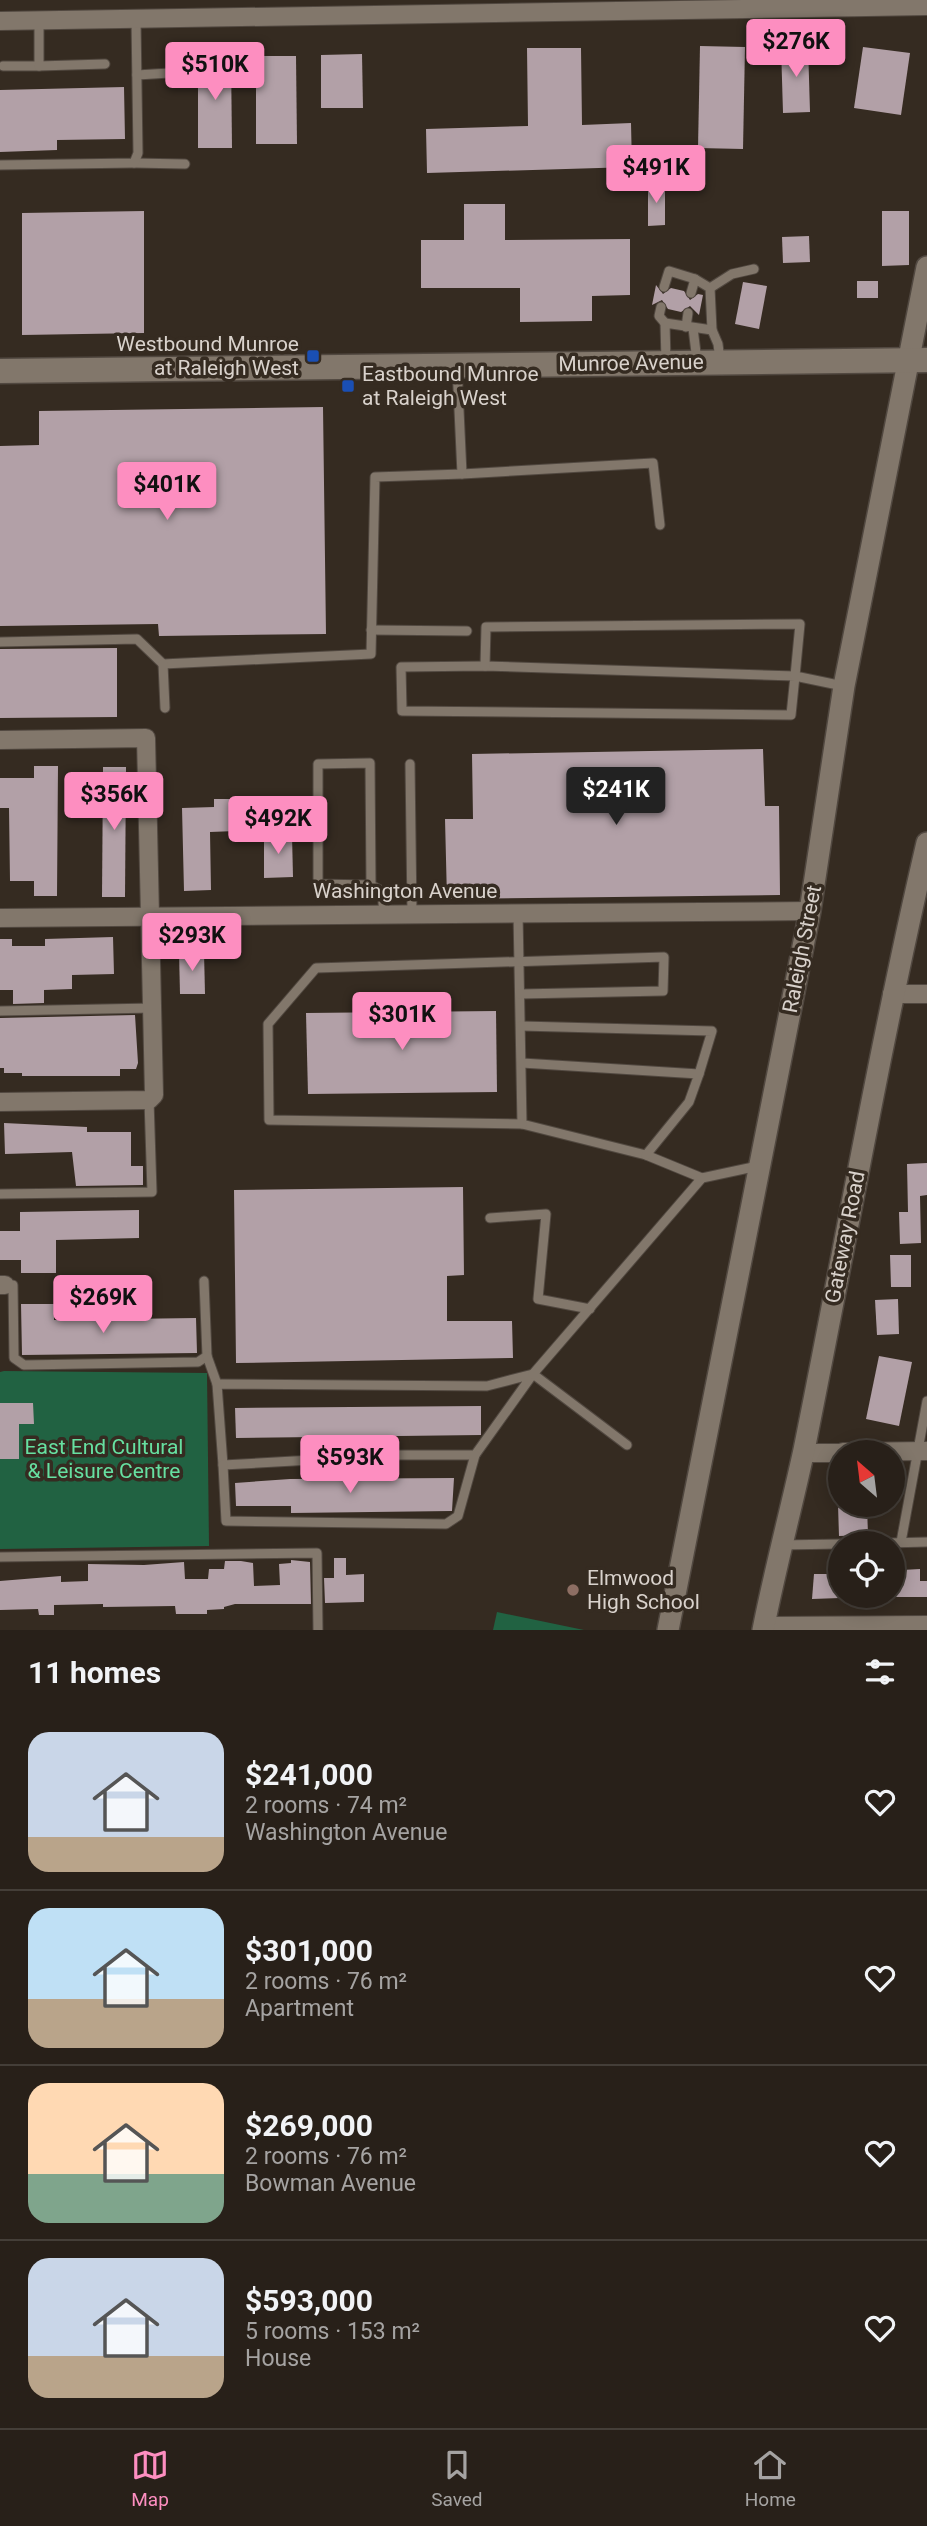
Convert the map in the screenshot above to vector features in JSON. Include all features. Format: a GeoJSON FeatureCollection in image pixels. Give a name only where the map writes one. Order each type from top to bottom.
{"type":"FeatureCollection","features":[{"type":"Feature","properties":{"kind":"main road","name":"Munroe Avenue"},"geometry":{"type":"LineString","coordinates":[[0,371],[918,360]]}},
{"type":"Feature","properties":{"kind":"street"},"geometry":{"type":"LineString","coordinates":[[0,21],[927,6]]}},
{"type":"Feature","properties":{"kind":"street","name":"Raleigh Street"},"geometry":{"type":"LineString","coordinates":[[668,1630],[810,911],[844,686],[918,360],[927,267]]}},
{"type":"Feature","properties":{"kind":"street"},"geometry":{"type":"LineString","coordinates":[[0,740],[146,738],[153,1008],[152,1098],[0,1102]]}},
{"type":"Feature","properties":{"kind":"street","name":"Gateway Road"},"geometry":{"type":"LineString","coordinates":[[763,1628],[779,1545],[803,1453],[892,994],[927,844]]}},
{"type":"Feature","properties":{"kind":"street","name":"Washington Avenue"},"geometry":{"type":"LineString","coordinates":[[0,918],[810,911]]}},
{"type":"Feature","properties":{"kind":"street"},"geometry":{"type":"LineString","coordinates":[[892,994],[927,994]]}},
{"type":"Feature","properties":{"kind":"street"},"geometry":{"type":"LineString","coordinates":[[803,1453],[828,1452]]}},
{"type":"Feature","properties":{"kind":"street"},"geometry":{"type":"LineString","coordinates":[[763,1628],[927,1625]]}},
{"type":"Feature","properties":{"kind":"lane"},"geometry":{"type":"LineString","coordinates":[[134,163],[138,153],[136,20]]}},
{"type":"Feature","properties":{"kind":"lane"},"geometry":{"type":"LineString","coordinates":[[39,21],[39,66]]}},
{"type":"Feature","properties":{"kind":"lane"},"geometry":{"type":"LineString","coordinates":[[3,66],[105,64]]}},
{"type":"Feature","properties":{"kind":"lane"},"geometry":{"type":"LineString","coordinates":[[137,75],[186,72]]}},
{"type":"Feature","properties":{"kind":"lane"},"geometry":{"type":"LineString","coordinates":[[0,165],[186,164]]}},
{"type":"Feature","properties":{"kind":"lane"},"geometry":{"type":"LineString","coordinates":[[710,288],[732,274],[754,269]]}},
{"type":"Feature","properties":{"kind":"lane"},"geometry":{"type":"LineString","coordinates":[[664,287],[668,271],[695,279],[710,288]]}},
{"type":"Feature","properties":{"kind":"lane"},"geometry":{"type":"LineString","coordinates":[[691,293],[695,279]]}},
{"type":"Feature","properties":{"kind":"lane"},"geometry":{"type":"LineString","coordinates":[[708,362],[718,344],[712,330],[710,288]]}},
{"type":"Feature","properties":{"kind":"lane"},"geometry":{"type":"LineString","coordinates":[[661,307],[659,316],[665,323],[666,363]]}},
{"type":"Feature","properties":{"kind":"lane"},"geometry":{"type":"LineString","coordinates":[[688,313],[690,327],[708,362]]}},
{"type":"Feature","properties":{"kind":"lane"},"geometry":{"type":"LineString","coordinates":[[665,323],[712,330]]}},
{"type":"Feature","properties":{"kind":"lane"},"geometry":{"type":"LineString","coordinates":[[457,365],[462,474]]}},
{"type":"Feature","properties":{"kind":"lane"},"geometry":{"type":"LineString","coordinates":[[163,664],[371,654],[375,477],[653,463],[660,525]]}},
{"type":"Feature","properties":{"kind":"lane"},"geometry":{"type":"LineString","coordinates":[[485,666],[486,627],[800,624],[795,676],[791,715],[402,711],[401,667],[485,666],[795,676],[844,686]]}},
{"type":"Feature","properties":{"kind":"lane"},"geometry":{"type":"LineString","coordinates":[[371,630],[467,631]]}},
{"type":"Feature","properties":{"kind":"lane"},"geometry":{"type":"LineString","coordinates":[[0,642],[137,639],[163,664],[165,708]]}},
{"type":"Feature","properties":{"kind":"lane"},"geometry":{"type":"LineString","coordinates":[[371,886],[370,764],[318,764],[318,884],[371,886],[382,891],[384,914]]}},
{"type":"Feature","properties":{"kind":"lane"},"geometry":{"type":"LineString","coordinates":[[410,764],[412,914]]}},
{"type":"Feature","properties":{"kind":"lane"},"geometry":{"type":"LineString","coordinates":[[518,913],[522,1124]]}},
{"type":"Feature","properties":{"kind":"lane"},"geometry":{"type":"LineString","coordinates":[[520,994],[663,990],[664,957],[316,968],[268,1024],[269,1120],[522,1124],[646,1156],[702,1178],[760,1166]]}},
{"type":"Feature","properties":{"kind":"lane"},"geometry":{"type":"LineString","coordinates":[[0,1011],[153,1008]]}},
{"type":"Feature","properties":{"kind":"lane"},"geometry":{"type":"LineString","coordinates":[[521,1026],[712,1031],[689,1102],[646,1156]]}},
{"type":"Feature","properties":{"kind":"lane"},"geometry":{"type":"LineString","coordinates":[[522,1063],[699,1074]]}},
{"type":"Feature","properties":{"kind":"lane"},"geometry":{"type":"LineString","coordinates":[[0,1194],[152,1192],[152,1098]]}},
{"type":"Feature","properties":{"kind":"lane"},"geometry":{"type":"LineString","coordinates":[[204,1281],[207,1356],[217,1384],[226,1521],[446,1524],[458,1516],[475,1455],[533,1374],[702,1178]]}},
{"type":"Feature","properties":{"kind":"lane"},"geometry":{"type":"LineString","coordinates":[[490,1217],[546,1214],[538,1298],[590,1309]]}},
{"type":"Feature","properties":{"kind":"lane"},"geometry":{"type":"LineString","coordinates":[[6,1285],[14,1358],[24,1365],[198,1363],[207,1356]]}},
{"type":"Feature","properties":{"kind":"lane"},"geometry":{"type":"LineString","coordinates":[[217,1384],[487,1386],[533,1374]]}},
{"type":"Feature","properties":{"kind":"lane"},"geometry":{"type":"LineString","coordinates":[[533,1374],[626,1445]]}},
{"type":"Feature","properties":{"kind":"lane"},"geometry":{"type":"LineString","coordinates":[[903,1531],[921,1451],[927,1401]]}},
{"type":"Feature","properties":{"kind":"lane"},"geometry":{"type":"LineString","coordinates":[[223,1465],[400,1455],[475,1455]]}},
{"type":"Feature","properties":{"kind":"lane"},"geometry":{"type":"LineString","coordinates":[[905,1542],[927,1542]]}},
{"type":"Feature","properties":{"kind":"lane"},"geometry":{"type":"LineString","coordinates":[[779,1545],[828,1544]]}},
{"type":"Feature","properties":{"kind":"lane"},"geometry":{"type":"LineString","coordinates":[[0,1557],[317,1553],[318,1630]]}},
{"type":"Feature","properties":{"kind":"green space","name":"East End Cultural & Leisure Centre"},"geometry":{"type":"Polygon","coordinates":[[[0,1372],[207,1373],[209,1546],[0,1549],[0,1372]]]}},
{"type":"Feature","properties":{"kind":"green space"},"geometry":{"type":"Polygon","coordinates":[[[497,1612],[584,1630],[493,1630],[497,1612]]]}},
{"type":"Feature","properties":{"kind":"building"},"geometry":{"type":"Polygon","coordinates":[[[808,45],[810,112],[783,113],[781,46],[808,45]]]}},
{"type":"Feature","properties":{"kind":"building"},"geometry":{"type":"Polygon","coordinates":[[[700,46],[745,47],[743,149],[698,148],[700,46]]]}},
{"type":"Feature","properties":{"kind":"building"},"geometry":{"type":"Polygon","coordinates":[[[863,47],[910,53],[901,115],[854,108],[863,47]]]}},
{"type":"Feature","properties":{"kind":"building"},"geometry":{"type":"Polygon","coordinates":[[[527,48],[581,48],[582,125],[631,123],[632,167],[427,173],[426,129],[528,126],[527,48]]]}},
{"type":"Feature","properties":{"kind":"building"},"geometry":{"type":"Polygon","coordinates":[[[362,54],[363,108],[321,108],[321,55],[362,54]]]}},
{"type":"Feature","properties":{"kind":"building"},"geometry":{"type":"Polygon","coordinates":[[[231,56],[232,148],[198,148],[198,57],[231,56]]]}},
{"type":"Feature","properties":{"kind":"building"},"geometry":{"type":"Polygon","coordinates":[[[256,56],[296,56],[297,144],[256,144],[256,56]]]}},
{"type":"Feature","properties":{"kind":"building"},"geometry":{"type":"Polygon","coordinates":[[[124,87],[125,139],[57,140],[57,150],[0,152],[0,90],[124,87]]]}},
{"type":"Feature","properties":{"kind":"building"},"geometry":{"type":"Polygon","coordinates":[[[648,184],[665,184],[665,225],[648,226],[648,184]]]}},
{"type":"Feature","properties":{"kind":"building"},"geometry":{"type":"Polygon","coordinates":[[[464,204],[505,204],[505,240],[630,239],[630,295],[592,296],[592,321],[520,322],[520,288],[421,288],[421,240],[464,240],[464,204]]]}},
{"type":"Feature","properties":{"kind":"building"},"geometry":{"type":"Polygon","coordinates":[[[144,211],[144,333],[22,335],[22,213],[144,211]]]}},
{"type":"Feature","properties":{"kind":"building"},"geometry":{"type":"Polygon","coordinates":[[[882,211],[909,211],[909,265],[882,266],[882,211]]]}},
{"type":"Feature","properties":{"kind":"building"},"geometry":{"type":"Polygon","coordinates":[[[809,236],[810,262],[783,263],[782,237],[809,236]]]}},
{"type":"Feature","properties":{"kind":"building"},"geometry":{"type":"Polygon","coordinates":[[[857,281],[878,281],[878,298],[857,298],[857,281]]]}},
{"type":"Feature","properties":{"kind":"building"},"geometry":{"type":"Polygon","coordinates":[[[743,282],[767,286],[759,329],[735,324],[743,282]]]}},
{"type":"Feature","properties":{"kind":"building"},"geometry":{"type":"Polygon","coordinates":[[[656,285],[663,294],[671,288],[684,291],[690,300],[698,294],[703,295],[699,315],[690,306],[681,312],[668,309],[662,300],[652,305],[656,285]]]}},
{"type":"Feature","properties":{"kind":"building"},"geometry":{"type":"Polygon","coordinates":[[[323,407],[326,634],[159,636],[158,624],[0,626],[0,446],[39,445],[39,411],[323,407]]]}},
{"type":"Feature","properties":{"kind":"building"},"geometry":{"type":"Polygon","coordinates":[[[117,648],[117,717],[0,718],[0,649],[117,648]]]}},
{"type":"Feature","properties":{"kind":"building"},"geometry":{"type":"Polygon","coordinates":[[[763,749],[765,806],[779,806],[780,895],[447,899],[445,819],[473,819],[472,754],[763,749]]]}},
{"type":"Feature","properties":{"kind":"building"},"geometry":{"type":"Polygon","coordinates":[[[34,766],[58,766],[57,896],[34,896],[34,881],[10,881],[9,808],[0,808],[0,778],[34,778],[34,766]]]}},
{"type":"Feature","properties":{"kind":"building"},"geometry":{"type":"Polygon","coordinates":[[[103,767],[126,767],[125,897],[102,897],[103,767]]]}},
{"type":"Feature","properties":{"kind":"building"},"geometry":{"type":"Polygon","coordinates":[[[214,799],[235,799],[236,831],[210,832],[211,890],[184,891],[182,808],[214,807],[214,799]]]}},
{"type":"Feature","properties":{"kind":"building"},"geometry":{"type":"Polygon","coordinates":[[[264,835],[292,835],[293,877],[264,878],[264,835]]]}},
{"type":"Feature","properties":{"kind":"building"},"geometry":{"type":"Polygon","coordinates":[[[113,937],[114,974],[72,975],[72,989],[44,990],[44,1003],[13,1004],[13,990],[0,990],[0,939],[12,939],[12,946],[45,946],[45,939],[113,937]]]}},
{"type":"Feature","properties":{"kind":"building"},"geometry":{"type":"Polygon","coordinates":[[[179,952],[204,952],[205,994],[180,994],[179,952]]]}},
{"type":"Feature","properties":{"kind":"building"},"geometry":{"type":"Polygon","coordinates":[[[496,1011],[497,1092],[308,1094],[306,1013],[496,1011]]]}},
{"type":"Feature","properties":{"kind":"building"},"geometry":{"type":"Polygon","coordinates":[[[135,1015],[138,1063],[136,1069],[120,1069],[120,1076],[22,1076],[22,1073],[4,1073],[4,1068],[0,1068],[0,1018],[135,1015]]]}},
{"type":"Feature","properties":{"kind":"building"},"geometry":{"type":"Polygon","coordinates":[[[4,1123],[87,1127],[87,1132],[131,1132],[131,1166],[143,1166],[143,1185],[76,1186],[72,1152],[5,1154],[4,1123]]]}},
{"type":"Feature","properties":{"kind":"building"},"geometry":{"type":"Polygon","coordinates":[[[927,1163],[927,1195],[920,1196],[921,1243],[900,1244],[899,1212],[908,1212],[907,1164],[927,1163]]]}},
{"type":"Feature","properties":{"kind":"building"},"geometry":{"type":"Polygon","coordinates":[[[463,1187],[464,1275],[447,1276],[447,1321],[512,1321],[513,1358],[236,1363],[234,1190],[463,1187]]]}},
{"type":"Feature","properties":{"kind":"building"},"geometry":{"type":"Polygon","coordinates":[[[139,1210],[139,1238],[56,1240],[56,1273],[21,1273],[21,1260],[0,1260],[0,1231],[20,1231],[20,1212],[139,1210]]]}},
{"type":"Feature","properties":{"kind":"building"},"geometry":{"type":"Polygon","coordinates":[[[890,1255],[911,1255],[911,1287],[891,1287],[890,1255]]]}},
{"type":"Feature","properties":{"kind":"building"},"geometry":{"type":"Polygon","coordinates":[[[898,1299],[899,1334],[877,1335],[875,1300],[898,1299]]]}},
{"type":"Feature","properties":{"kind":"building"},"geometry":{"type":"Polygon","coordinates":[[[21,1304],[54,1304],[54,1320],[196,1318],[197,1353],[22,1355],[21,1304]]]}},
{"type":"Feature","properties":{"kind":"building"},"geometry":{"type":"Polygon","coordinates":[[[879,1356],[912,1362],[899,1426],[866,1419],[879,1356]]]}},
{"type":"Feature","properties":{"kind":"building"},"geometry":{"type":"Polygon","coordinates":[[[0,1403],[33,1403],[34,1424],[19,1424],[19,1459],[0,1459],[0,1403]]]}},
{"type":"Feature","properties":{"kind":"building"},"geometry":{"type":"Polygon","coordinates":[[[481,1406],[481,1435],[236,1438],[235,1408],[481,1406]]]}},
{"type":"Feature","properties":{"kind":"building"},"geometry":{"type":"Polygon","coordinates":[[[454,1478],[452,1511],[291,1513],[291,1506],[236,1506],[235,1483],[290,1479],[454,1478]]]}},
{"type":"Feature","properties":{"kind":"building"},"geometry":{"type":"Polygon","coordinates":[[[838,1517],[867,1517],[868,1531],[839,1531],[838,1517]]]}},
{"type":"Feature","properties":{"kind":"building"},"geometry":{"type":"Polygon","coordinates":[[[334,1558],[346,1558],[346,1575],[364,1574],[364,1602],[325,1603],[324,1578],[334,1578],[334,1558]]]}},
{"type":"Feature","properties":{"kind":"building"},"geometry":{"type":"Polygon","coordinates":[[[291,1560],[310,1562],[311,1604],[235,1604],[224,1609],[207,1610],[207,1614],[176,1614],[175,1606],[103,1607],[103,1604],[54,1605],[54,1615],[39,1615],[38,1609],[0,1610],[0,1581],[61,1576],[61,1582],[88,1581],[88,1564],[144,1565],[184,1562],[185,1579],[208,1579],[209,1569],[224,1569],[225,1561],[241,1561],[253,1563],[254,1586],[280,1585],[279,1564],[291,1563],[291,1560]]]}},
{"type":"Feature","properties":{"kind":"building"},"geometry":{"type":"Polygon","coordinates":[[[920,1569],[920,1581],[927,1581],[927,1597],[905,1597],[905,1570],[920,1569]]]}},
{"type":"Feature","properties":{"kind":"building"},"geometry":{"type":"Polygon","coordinates":[[[814,1574],[828,1574],[828,1598],[812,1599],[814,1574]]]}},
{"type":"Feature","properties":{"kind":"place","name":"Westbound Munroe at Raleigh West"},"geometry":{"type":"Point","coordinates":[313,356]}},
{"type":"Feature","properties":{"kind":"place","name":"Eastbound Munroe at Raleigh West"},"geometry":{"type":"Point","coordinates":[348,386]}},
{"type":"Feature","properties":{"kind":"place","name":"Elmwood High School"},"geometry":{"type":"Point","coordinates":[573,1590]}}]}
